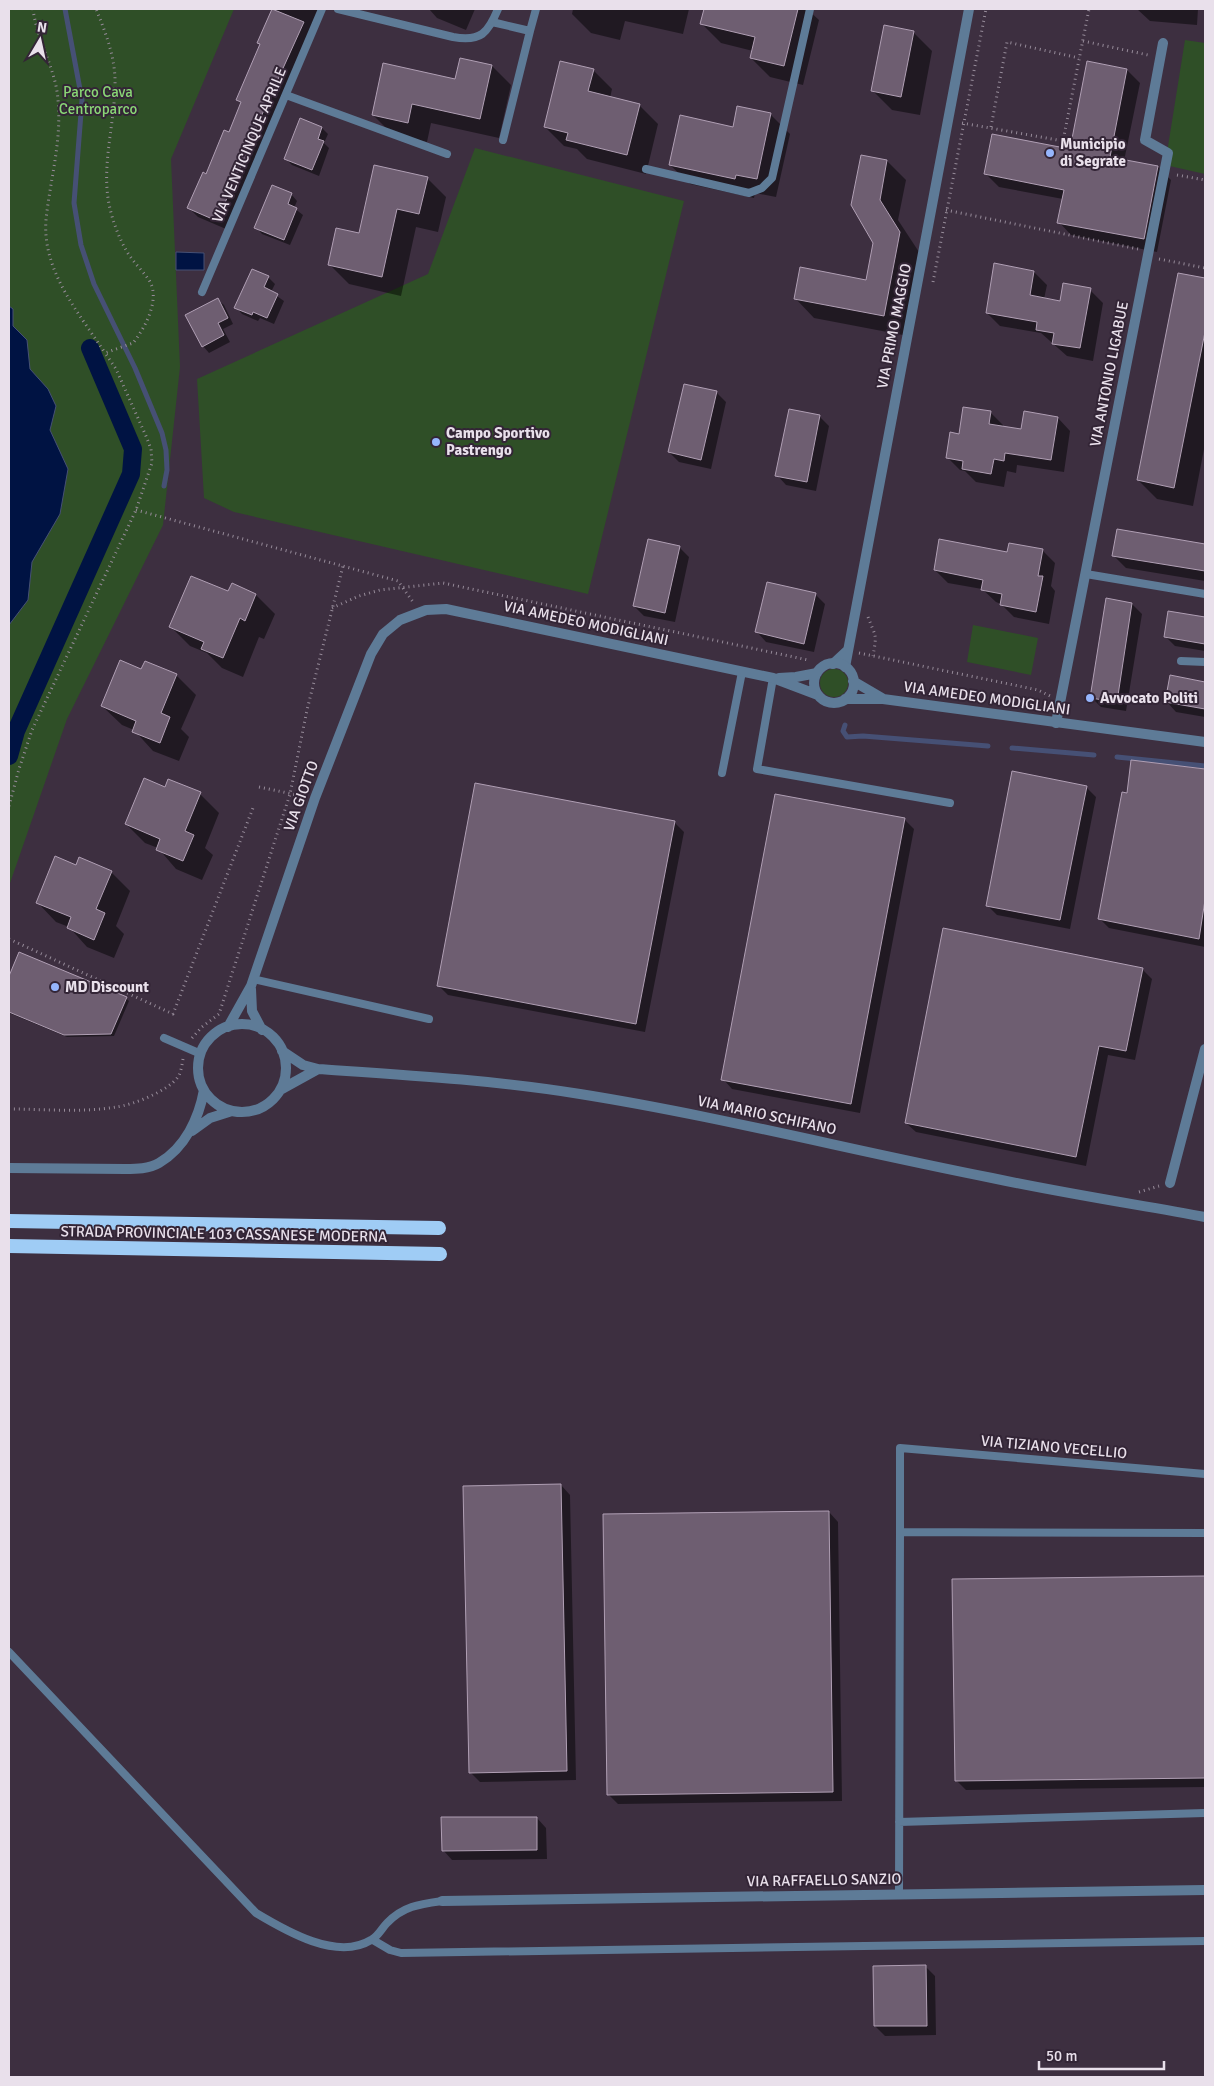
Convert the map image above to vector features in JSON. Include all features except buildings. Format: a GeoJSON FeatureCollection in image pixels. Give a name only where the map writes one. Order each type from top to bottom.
{"type":"FeatureCollection","features":[{"type":"Feature","properties":{"kind":"highway","name":"STRADA PROVINCIALE 103 CASSANESE MODERNA"},"geometry":{"type":"LineString","coordinates":[[9,1221],[439,1228]]}},
{"type":"Feature","properties":{"kind":"highway","name":"STRADA PROVINCIALE 103 CASSANESE MODERNA"},"geometry":{"type":"LineString","coordinates":[[9,1246],[440,1254]]}},
{"type":"Feature","properties":{"kind":"street","name":"VIA PRIMO MAGGIO"},"geometry":{"type":"LineString","coordinates":[[845,667],[970,9]]}},
{"type":"Feature","properties":{"kind":"street","name":"VIA ANTONIO LIGABUE"},"geometry":{"type":"LineString","coordinates":[[1056,723],[1168,153],[1145,140],[1163,43]]}},
{"type":"Feature","properties":{"kind":"street","name":"VIA AMEDEO MODIGLIANI"},"geometry":{"type":"LineString","coordinates":[[395,624],[419,612],[446,609],[773,678],[818,695]]}},
{"type":"Feature","properties":{"kind":"street","name":"VIA GIOTTO"},"geometry":{"type":"LineString","coordinates":[[228,1027],[252,983],[316,798],[371,654],[383,634],[395,624]]}},
{"type":"Feature","properties":{"kind":"street"},"geometry":{"type":"LineString","coordinates":[[833,664],[847,650]]}},
{"type":"Feature","properties":{"kind":"street"},"geometry":{"type":"LineString","coordinates":[[833,664],[845,667],[851,673],[853,681],[851,693],[845,699],[832,703],[823,700],[818,695],[814,682],[817,672],[826,665],[833,664]]}},
{"type":"Feature","properties":{"kind":"street","name":"VIA AMEDEO MODIGLIANI"},"geometry":{"type":"LineString","coordinates":[[773,678],[796,677],[817,672]]}},
{"type":"Feature","properties":{"kind":"street","name":"VIA AMEDEO MODIGLIANI"},"geometry":{"type":"LineString","coordinates":[[853,681],[883,699]]}},
{"type":"Feature","properties":{"kind":"street","name":"VIA AMEDEO MODIGLIANI"},"geometry":{"type":"LineString","coordinates":[[845,699],[883,699],[1205,742]]}},
{"type":"Feature","properties":{"kind":"street","name":"VIA GIOTTO"},"geometry":{"type":"LineString","coordinates":[[252,983],[252,1011],[262,1030]]}},
{"type":"Feature","properties":{"kind":"street"},"geometry":{"type":"LineString","coordinates":[[243,1025],[262,1030],[274,1038],[282,1051],[286,1071],[279,1091],[271,1101],[259,1108],[246,1112],[233,1111],[219,1105],[204,1090],[198,1072],[201,1054],[212,1036],[228,1027],[243,1025]]}},
{"type":"Feature","properties":{"kind":"street"},"geometry":{"type":"LineString","coordinates":[[1170,1183],[1205,1049]]}},
{"type":"Feature","properties":{"kind":"street","name":"VIA MARIO SCHIFANO"},"geometry":{"type":"LineString","coordinates":[[282,1051],[303,1065],[318,1069],[506,1084],[578,1094],[760,1129],[992,1179],[1205,1217]]}},
{"type":"Feature","properties":{"kind":"street"},"geometry":{"type":"LineString","coordinates":[[279,1091],[318,1069]]}},
{"type":"Feature","properties":{"kind":"street"},"geometry":{"type":"LineString","coordinates":[[9,1168],[142,1168],[158,1164],[177,1148],[196,1120],[204,1090]]}},
{"type":"Feature","properties":{"kind":"street"},"geometry":{"type":"LineString","coordinates":[[186,1136],[210,1118],[233,1111]]}},
{"type":"Feature","properties":{"kind":"street","name":"VIA RAFFAELLO SANZIO"},"geometry":{"type":"LineString","coordinates":[[442,1901],[1205,1890]]}},
{"type":"Feature","properties":{"kind":"lane","name":"VIA VENTICINQUE APRILE"},"geometry":{"type":"LineString","coordinates":[[202,292],[322,9]]}},
{"type":"Feature","properties":{"kind":"lane"},"geometry":{"type":"LineString","coordinates":[[338,9],[460,38],[473,38],[482,35],[492,22],[498,9]]}},
{"type":"Feature","properties":{"kind":"lane"},"geometry":{"type":"LineString","coordinates":[[503,140],[536,9]]}},
{"type":"Feature","properties":{"kind":"lane"},"geometry":{"type":"LineString","coordinates":[[646,169],[749,193],[762,188],[772,178],[810,9]]}},
{"type":"Feature","properties":{"kind":"lane"},"geometry":{"type":"LineString","coordinates":[[492,22],[530,31]]}},
{"type":"Feature","properties":{"kind":"lane"},"geometry":{"type":"LineString","coordinates":[[286,95],[447,154]]}},
{"type":"Feature","properties":{"kind":"lane"},"geometry":{"type":"LineString","coordinates":[[1086,574],[1205,594]]}},
{"type":"Feature","properties":{"kind":"lane"},"geometry":{"type":"LineString","coordinates":[[1182,661],[1205,662]]}},
{"type":"Feature","properties":{"kind":"lane"},"geometry":{"type":"LineString","coordinates":[[722,773],[742,672]]}},
{"type":"Feature","properties":{"kind":"lane"},"geometry":{"type":"LineString","coordinates":[[773,678],[757,769],[950,803]]}},
{"type":"Feature","properties":{"kind":"lane"},"geometry":{"type":"LineString","coordinates":[[252,983],[429,1019]]}},
{"type":"Feature","properties":{"kind":"lane"},"geometry":{"type":"LineString","coordinates":[[164,1038],[201,1054]]}},
{"type":"Feature","properties":{"kind":"lane","name":"VIA TIZIANO VECELLIO"},"geometry":{"type":"LineString","coordinates":[[900,1532],[900,1448],[1205,1474]]}},
{"type":"Feature","properties":{"kind":"lane"},"geometry":{"type":"LineString","coordinates":[[899,1894],[900,1532],[1205,1533]]}},
{"type":"Feature","properties":{"kind":"lane"},"geometry":{"type":"LineString","coordinates":[[9,1652],[256,1913],[292,1934],[318,1943],[360,1946],[373,1940],[400,1911],[418,1905],[442,1901]]}},
{"type":"Feature","properties":{"kind":"lane"},"geometry":{"type":"LineString","coordinates":[[899,1822],[1205,1813]]}},
{"type":"Feature","properties":{"kind":"lane"},"geometry":{"type":"LineString","coordinates":[[373,1940],[390,1950],[401,1953],[1205,1941]]}},
{"type":"Feature","properties":{"kind":"path"},"geometry":{"type":"LineString","coordinates":[[9,806],[18,769],[32,730],[136,510],[152,463],[151,449],[116,368],[61,287],[50,255],[46,221],[59,136],[58,99],[35,25],[33,9]]}},
{"type":"Feature","properties":{"kind":"path"},"geometry":{"type":"LineString","coordinates":[[96,9],[112,53],[115,77],[107,178],[109,201],[113,218],[126,251],[150,282],[153,294],[148,318],[134,343],[105,352]]}},
{"type":"Feature","properties":{"kind":"path"},"geometry":{"type":"LineString","coordinates":[[932,287],[986,9]]}},
{"type":"Feature","properties":{"kind":"path"},"geometry":{"type":"LineString","coordinates":[[948,120],[1063,141],[1089,9]]}},
{"type":"Feature","properties":{"kind":"path"},"geometry":{"type":"LineString","coordinates":[[1083,41],[1160,57]]}},
{"type":"Feature","properties":{"kind":"path"},"geometry":{"type":"LineString","coordinates":[[991,127],[1006,42],[1079,58]]}},
{"type":"Feature","properties":{"kind":"path"},"geometry":{"type":"LineString","coordinates":[[1164,172],[1205,180]]}},
{"type":"Feature","properties":{"kind":"path"},"geometry":{"type":"LineString","coordinates":[[932,207],[1128,247]]}},
{"type":"Feature","properties":{"kind":"path"},"geometry":{"type":"LineString","coordinates":[[1148,256],[1205,268]]}},
{"type":"Feature","properties":{"kind":"path"},"geometry":{"type":"LineString","coordinates":[[136,510],[398,581],[419,612]]}},
{"type":"Feature","properties":{"kind":"path"},"geometry":{"type":"LineString","coordinates":[[9,1109],[98,1109],[134,1103],[165,1088],[178,1077],[184,1046],[202,1026],[219,1014],[290,794],[307,710],[343,566]]}},
{"type":"Feature","properties":{"kind":"path"},"geometry":{"type":"LineString","coordinates":[[332,608],[358,596],[380,590],[443,583],[813,660]]}},
{"type":"Feature","properties":{"kind":"path"},"geometry":{"type":"LineString","coordinates":[[867,615],[875,629],[876,636],[873,656]]}},
{"type":"Feature","properties":{"kind":"path"},"geometry":{"type":"LineString","coordinates":[[847,650],[1038,690],[1061,702]]}},
{"type":"Feature","properties":{"kind":"path"},"geometry":{"type":"LineString","coordinates":[[259,787],[316,798]]}},
{"type":"Feature","properties":{"kind":"path"},"geometry":{"type":"LineString","coordinates":[[9,939],[172,1014],[253,808]]}},
{"type":"Feature","properties":{"kind":"path"},"geometry":{"type":"LineString","coordinates":[[1136,1204],[1139,1191],[1170,1183]]}},
{"type":"Feature","properties":{"kind":"green space","name":"Parco Cava Centroparco"},"geometry":{"type":"Polygon","coordinates":[[[9,9],[234,9],[171,159],[180,367],[163,525],[67,719],[9,886],[9,9]]]}},
{"type":"Feature","properties":{"kind":"green space"},"geometry":{"type":"Polygon","coordinates":[[[1185,40],[1205,43],[1205,174],[1165,165],[1185,40]]]}},
{"type":"Feature","properties":{"kind":"green space"},"geometry":{"type":"Polygon","coordinates":[[[475,148],[684,201],[588,594],[234,512],[204,498],[197,379],[428,274],[475,148]]]}},
{"type":"Feature","properties":{"kind":"green space"},"geometry":{"type":"Polygon","coordinates":[[[973,625],[1038,638],[1031,675],[967,662],[973,625]]]}},
{"type":"Feature","properties":{"kind":"green space"},"geometry":{"type":"Polygon","coordinates":[[[834,669],[844,673],[848,683],[844,693],[834,697],[824,693],[820,683],[824,673],[834,669]]]}},
{"type":"Feature","properties":{"kind":"water"},"geometry":{"type":"Polygon","coordinates":[[[176,252],[204,253],[204,270],[176,270],[176,252]]]}},
{"type":"Feature","properties":{"kind":"water"},"geometry":{"type":"Polygon","coordinates":[[[9,306],[13,309],[13,326],[27,340],[30,369],[48,389],[56,406],[50,430],[68,469],[60,514],[32,562],[28,600],[9,625],[9,306]]]}},
{"type":"Feature","properties":{"kind":"waterway"},"geometry":{"type":"LineString","coordinates":[[65,9],[82,100],[74,203],[81,245],[94,284],[135,368],[162,433],[166,450],[167,470],[164,486]]}},
{"type":"Feature","properties":{"kind":"waterway"},"geometry":{"type":"LineString","coordinates":[[9,756],[16,731],[131,474],[133,449],[90,348]]}},
{"type":"Feature","properties":{"kind":"waterway"},"geometry":{"type":"LineString","coordinates":[[845,725],[843,731],[847,737],[863,736],[988,746]]}},
{"type":"Feature","properties":{"kind":"waterway"},"geometry":{"type":"LineString","coordinates":[[1012,748],[1094,755]]}},
{"type":"Feature","properties":{"kind":"waterway"},"geometry":{"type":"LineString","coordinates":[[1117,757],[1205,766]]}},
{"type":"Feature","properties":{"kind":"place","name":"Municipio di Segrate"},"geometry":{"type":"Point","coordinates":[1050,153]}},
{"type":"Feature","properties":{"kind":"place","name":"Campo Sportivo Pastrengo"},"geometry":{"type":"Point","coordinates":[436,442]}},
{"type":"Feature","properties":{"kind":"place","name":"Avvocato Politi"},"geometry":{"type":"Point","coordinates":[1090,698]}},
{"type":"Feature","properties":{"kind":"place","name":"MD Discount"},"geometry":{"type":"Point","coordinates":[55,987]}}]}
